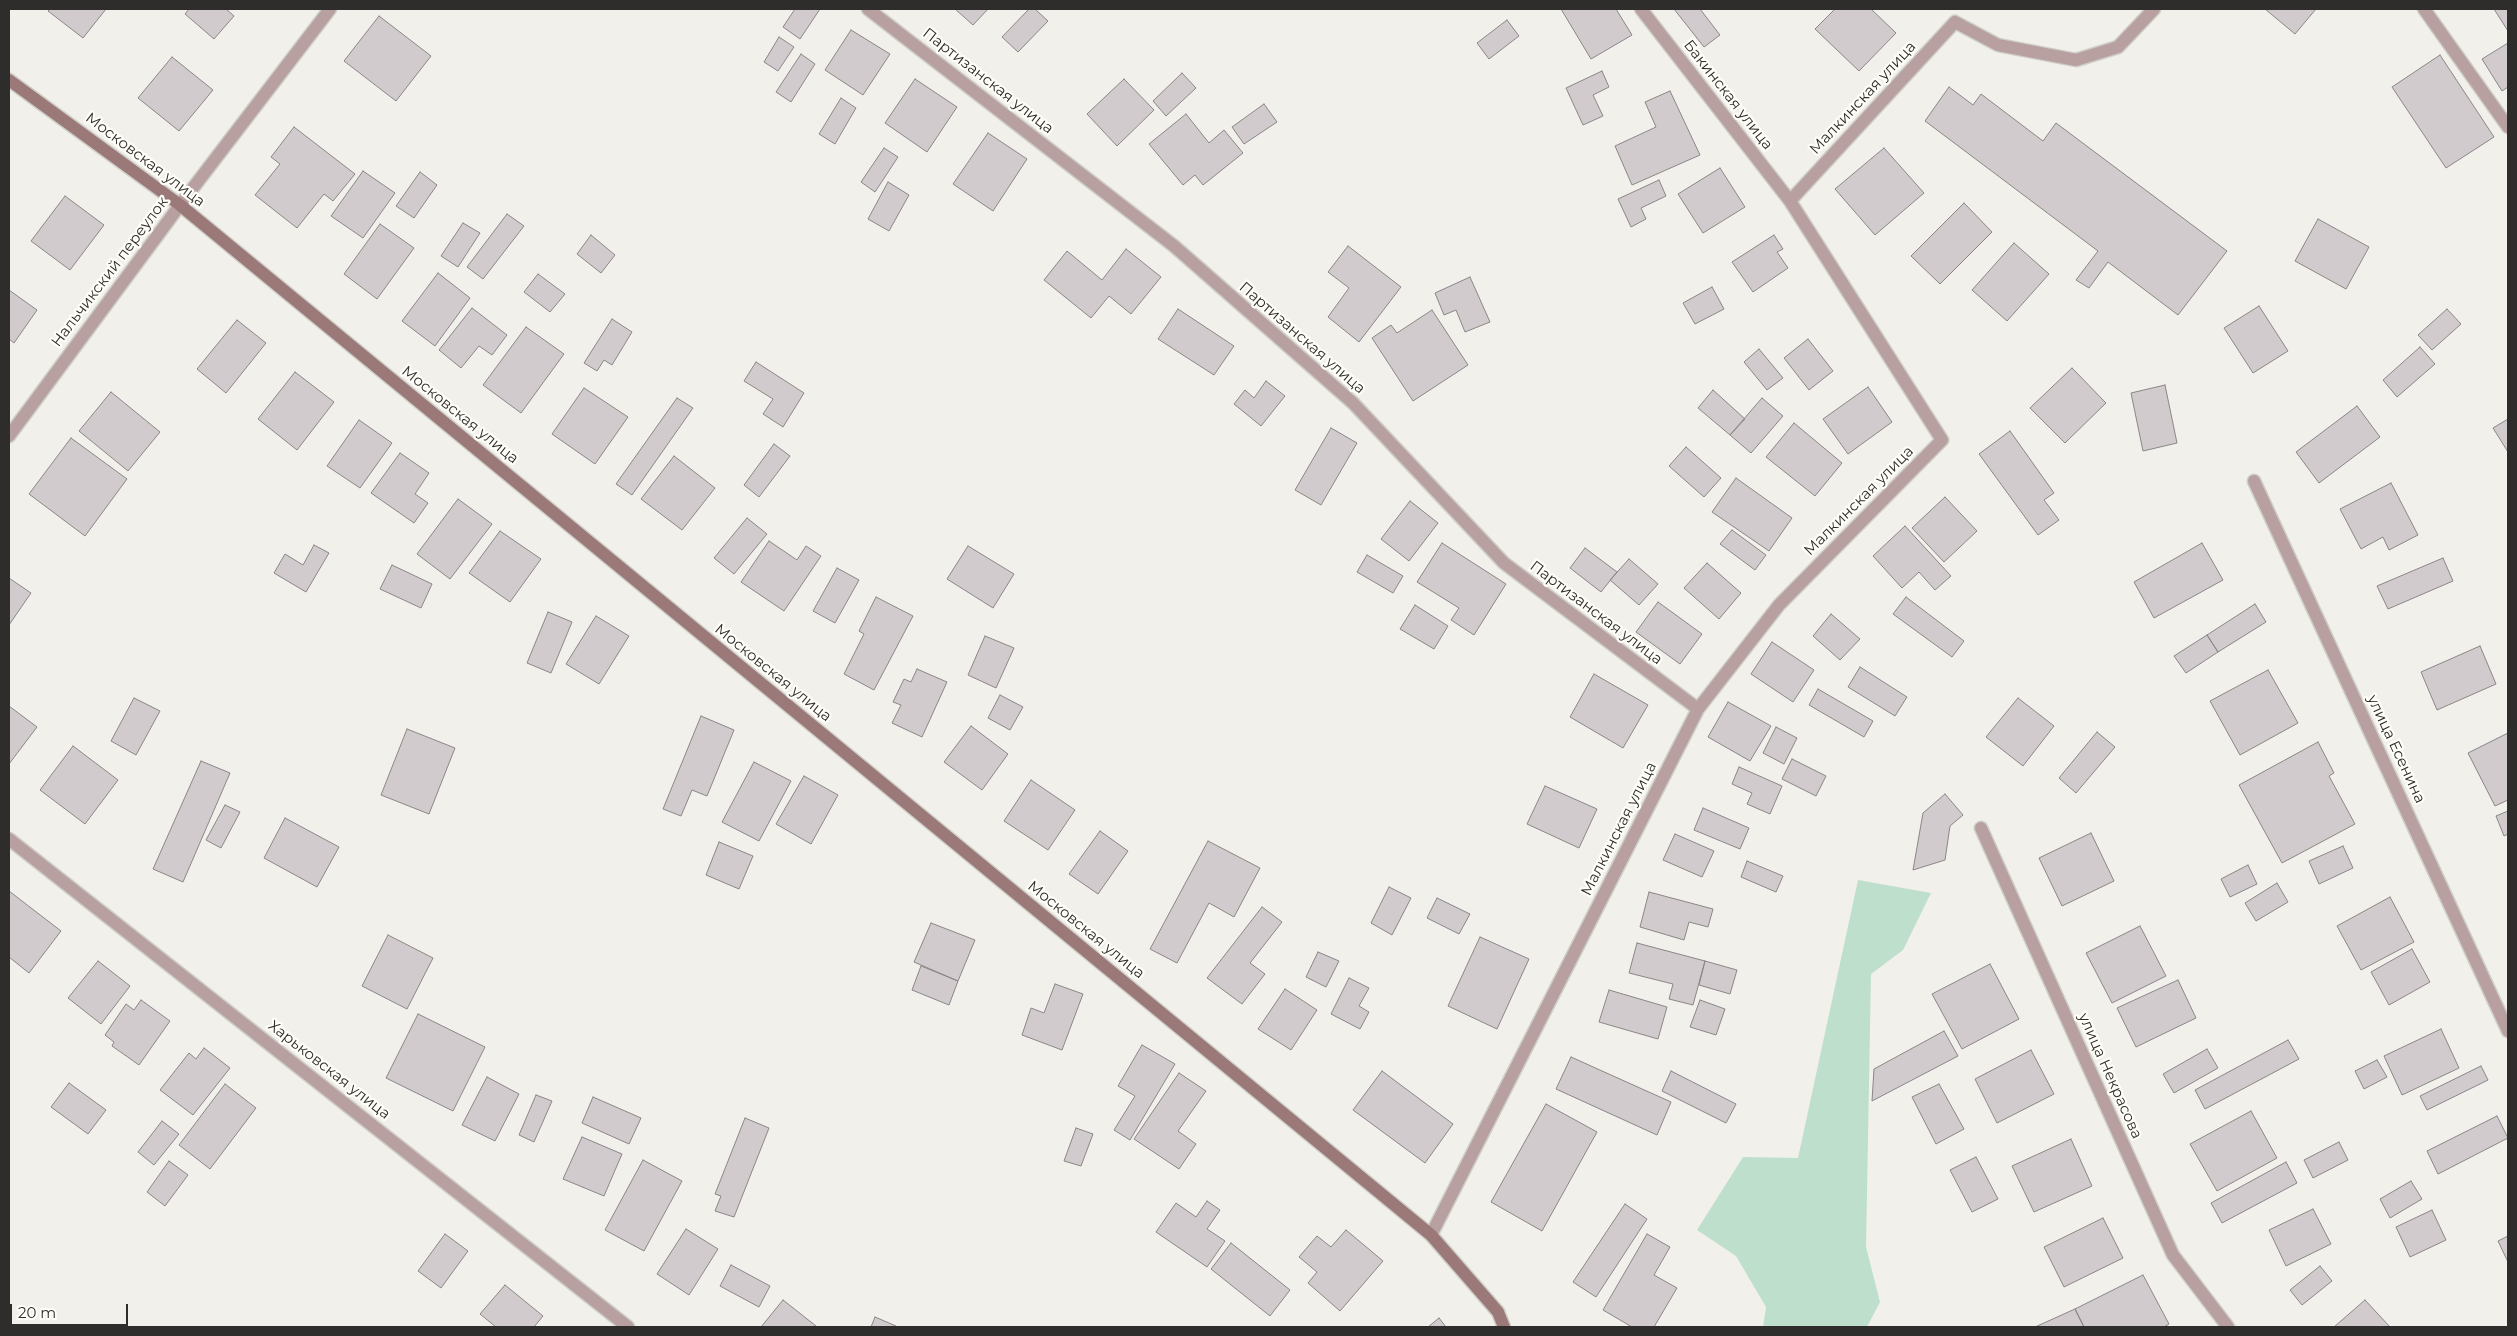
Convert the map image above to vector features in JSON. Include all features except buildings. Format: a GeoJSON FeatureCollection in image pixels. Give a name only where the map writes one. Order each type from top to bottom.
{"type":"FeatureCollection","features":[{"type":"Feature","properties":{"kind":"street","name":"Нальчикский переулок"},"geometry":{"type":"LineString","coordinates":[[9,436],[180,205],[330,9]]}},
{"type":"Feature","properties":{"kind":"street","name":"Партизанская улица"},"geometry":{"type":"LineString","coordinates":[[868,9],[1174,246],[1353,403],[1504,563],[1698,709]]}},
{"type":"Feature","properties":{"kind":"street","name":"Бакинская улица"},"geometry":{"type":"LineString","coordinates":[[1641,9],[1790,201]]}},
{"type":"Feature","properties":{"kind":"street","name":"Малкинская улица"},"geometry":{"type":"LineString","coordinates":[[1431,1236],[1698,709],[1779,605],[1942,440],[1790,201],[1955,22],[1998,45],[2076,60],[2118,47],[2154,9]]}},
{"type":"Feature","properties":{"kind":"street"},"geometry":{"type":"LineString","coordinates":[[2424,9],[2508,127]]}},
{"type":"Feature","properties":{"kind":"street","name":"Московская улица"},"geometry":{"type":"LineString","coordinates":[[9,80],[180,205],[1431,1236],[1498,1312],[1504,1327]]}},
{"type":"Feature","properties":{"kind":"street","name":"улица Есенина"},"geometry":{"type":"LineString","coordinates":[[2254,481],[2508,1031]]}},
{"type":"Feature","properties":{"kind":"street","name":"улица Некрасова"},"geometry":{"type":"LineString","coordinates":[[1981,828],[2173,1255],[2228,1327]]}},
{"type":"Feature","properties":{"kind":"street","name":"Харьковская улица"},"geometry":{"type":"LineString","coordinates":[[9,839],[628,1327]]}},
{"type":"Feature","properties":{"kind":"green space"},"geometry":{"type":"Polygon","coordinates":[[[1858,880],[1931,893],[1903,950],[1871,974],[1866,1247],[1880,1302],[1867,1327],[1763,1327],[1766,1307],[1736,1256],[1697,1230],[1743,1157],[1798,1158],[1858,880]]]}}]}
